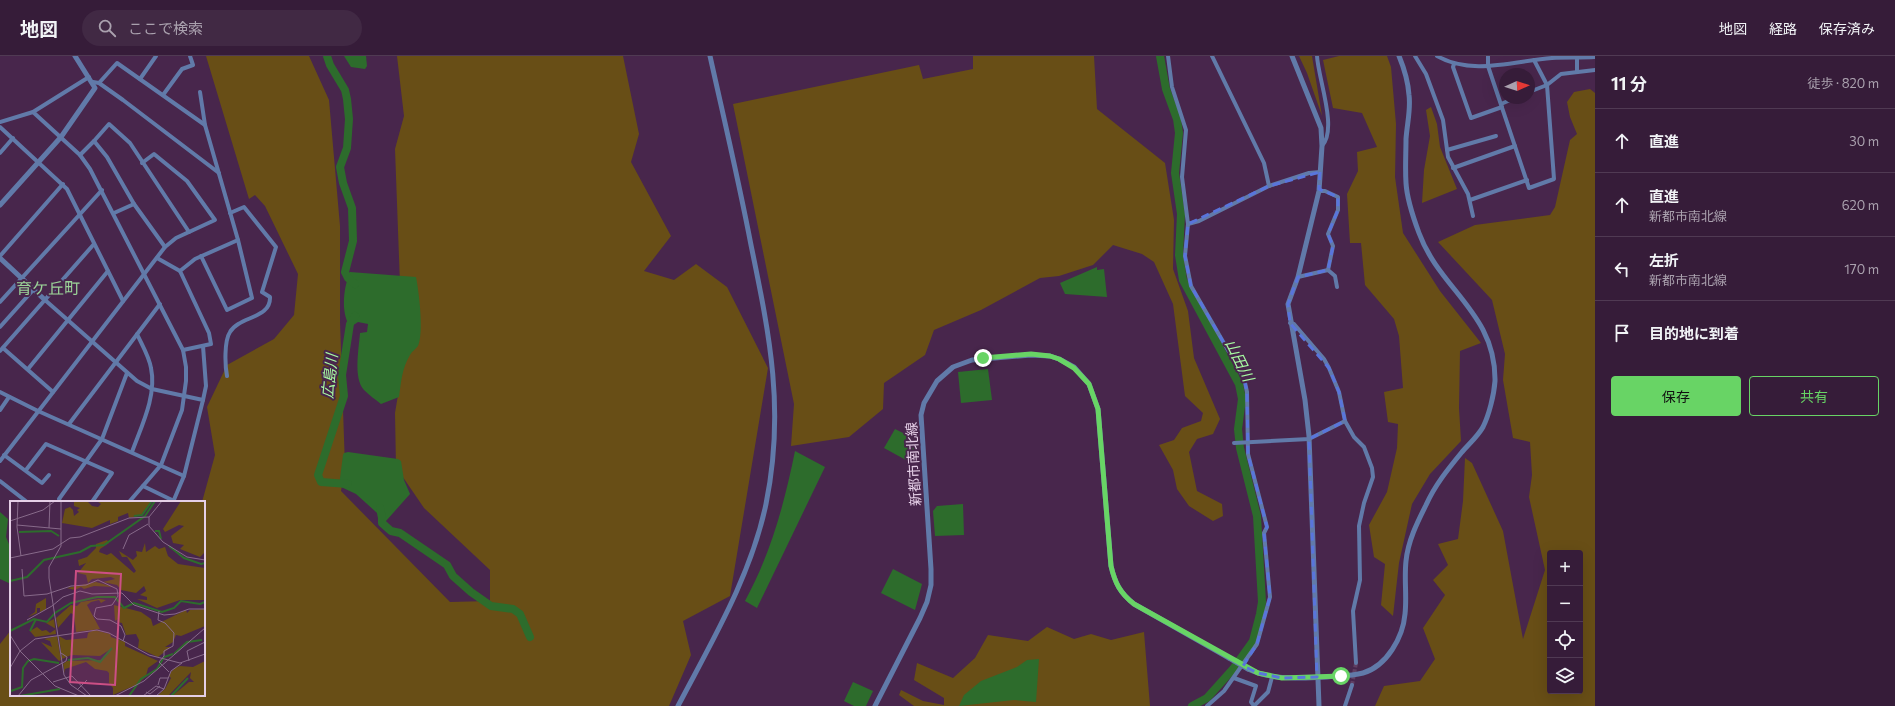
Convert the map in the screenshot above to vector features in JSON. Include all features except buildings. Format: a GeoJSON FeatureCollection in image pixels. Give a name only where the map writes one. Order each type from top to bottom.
{"type":"FeatureCollection","features":[{"type":"Feature","properties":{"kind":"street"},"geometry":{"type":"LineString","coordinates":[[0,205],[60,138],[95,88],[77,56]]}},
{"type":"Feature","properties":{"kind":"street"},"geometry":{"type":"LineString","coordinates":[[140,79],[156,56]]}},
{"type":"Feature","properties":{"kind":"street"},"geometry":{"type":"LineString","coordinates":[[163,95],[182,69],[193,65],[190,56]]}},
{"type":"Feature","properties":{"kind":"street"},"geometry":{"type":"LineString","coordinates":[[678,706],[728,610],[751,555],[766,504],[774,447],[775,384],[768,326],[710,56]]}},
{"type":"Feature","properties":{"kind":"street"},"geometry":{"type":"LineString","coordinates":[[1168,56],[1172,87],[1186,130],[1182,178],[1188,224],[1185,256],[1191,286],[1244,378],[1247,392],[1248,454],[1267,527],[1264,533],[1270,597],[1257,644],[1224,691],[1207,706]]}},
{"type":"Feature","properties":{"kind":"street"},"geometry":{"type":"LineString","coordinates":[[1212,56],[1264,163],[1269,186]]}},
{"type":"Feature","properties":{"kind":"street"},"geometry":{"type":"LineString","coordinates":[[1292,56],[1321,128],[1322,146],[1319,191],[1298,278],[1288,304],[1290,323],[1305,400],[1309,439],[1319,706]]}},
{"type":"Feature","properties":{"kind":"street"},"geometry":{"type":"LineString","coordinates":[[1317,56],[1328,127],[1327,142],[1322,146]]}},
{"type":"Feature","properties":{"kind":"street","name":"新都市南北線"},"geometry":{"type":"LineString","coordinates":[[875,706],[920,618],[927,602],[930,585],[931,554],[921,427],[924,403],[937,381],[953,367],[961,363],[983,358],[1040,354],[1063,361],[1082,375],[1089,384],[1098,409],[1111,566],[1118,588],[1124,596],[1134,604],[1248,669],[1272,677],[1317,677],[1364,673],[1379,664],[1393,648],[1402,630],[1405,612],[1406,560],[1410,539],[1433,488],[1482,428],[1490,406],[1495,383],[1494,360],[1489,339],[1478,319],[1431,256],[1420,237],[1412,213],[1406,185],[1406,138],[1409,94],[1404,70],[1399,56]]}},
{"type":"Feature","properties":{"kind":"street"},"geometry":{"type":"LineString","coordinates":[[1415,56],[1426,74],[1443,120],[1447,150],[1453,168],[1468,194],[1473,216]]}},
{"type":"Feature","properties":{"kind":"street"},"geometry":{"type":"LineString","coordinates":[[1437,56],[1454,64],[1467,66],[1488,66],[1534,60],[1595,57]]}},
{"type":"Feature","properties":{"kind":"street"},"geometry":{"type":"LineString","coordinates":[[1488,56],[1488,66],[1529,188],[1554,179],[1547,85],[1534,60]]}},
{"type":"Feature","properties":{"kind":"street"},"geometry":{"type":"LineString","coordinates":[[1577,57],[1577,72]]}},
{"type":"Feature","properties":{"kind":"street"},"geometry":{"type":"LineString","coordinates":[[99,83],[117,63],[205,125]]}},
{"type":"Feature","properties":{"kind":"street"},"geometry":{"type":"LineString","coordinates":[[1454,64],[1471,118],[1501,105]]}},
{"type":"Feature","properties":{"kind":"street"},"geometry":{"type":"LineString","coordinates":[[1535,90],[1547,85],[1561,74],[1595,70]]}},
{"type":"Feature","properties":{"kind":"street"},"geometry":{"type":"LineString","coordinates":[[0,122],[33,112],[89,77]]}},
{"type":"Feature","properties":{"kind":"street"},"geometry":{"type":"LineString","coordinates":[[93,82],[99,83],[219,173]]}},
{"type":"Feature","properties":{"kind":"street"},"geometry":{"type":"LineString","coordinates":[[200,92],[205,125],[238,240],[252,298],[227,310],[201,256]]}},
{"type":"Feature","properties":{"kind":"street"},"geometry":{"type":"LineString","coordinates":[[33,112],[80,155],[102,190],[183,350],[186,367],[185,396],[182,410],[161,465],[130,501]]}},
{"type":"Feature","properties":{"kind":"street"},"geometry":{"type":"LineString","coordinates":[[80,155],[109,124],[130,143],[189,232]]}},
{"type":"Feature","properties":{"kind":"street"},"geometry":{"type":"LineString","coordinates":[[0,127],[63,184],[123,301]]}},
{"type":"Feature","properties":{"kind":"street"},"geometry":{"type":"LineString","coordinates":[[1447,150],[1496,136]]}},
{"type":"Feature","properties":{"kind":"street"},"geometry":{"type":"LineString","coordinates":[[0,152],[13,138]]}},
{"type":"Feature","properties":{"kind":"street"},"geometry":{"type":"LineString","coordinates":[[94,141],[107,157],[134,204],[165,247]]}},
{"type":"Feature","properties":{"kind":"street"},"geometry":{"type":"LineString","coordinates":[[1453,168],[1515,146]]}},
{"type":"Feature","properties":{"kind":"street"},"geometry":{"type":"LineString","coordinates":[[0,461],[165,247],[176,238],[215,220],[186,181],[154,154],[142,163]]}},
{"type":"Feature","properties":{"kind":"street"},"geometry":{"type":"LineString","coordinates":[[1188,224],[1200,221],[1269,186],[1304,176],[1309,173],[1320,172]]}},
{"type":"Feature","properties":{"kind":"street"},"geometry":{"type":"LineString","coordinates":[[1470,200],[1527,180]]}},
{"type":"Feature","properties":{"kind":"street"},"geometry":{"type":"LineString","coordinates":[[63,184],[0,257],[126,373],[152,388],[203,400]]}},
{"type":"Feature","properties":{"kind":"street"},"geometry":{"type":"LineString","coordinates":[[0,302],[102,190]]}},
{"type":"Feature","properties":{"kind":"street"},"geometry":{"type":"LineString","coordinates":[[1319,191],[1325,191],[1338,197],[1338,210],[1328,234],[1333,246],[1328,270]]}},
{"type":"Feature","properties":{"kind":"street"},"geometry":{"type":"LineString","coordinates":[[114,213],[134,204]]}},
{"type":"Feature","properties":{"kind":"street"},"geometry":{"type":"LineString","coordinates":[[227,376],[224,362],[230,332],[237,325],[266,309],[270,302],[270,297],[262,292],[276,247],[244,207],[230,212]]}},
{"type":"Feature","properties":{"kind":"street"},"geometry":{"type":"LineString","coordinates":[[180,271],[201,256],[238,240]]}},
{"type":"Feature","properties":{"kind":"street"},"geometry":{"type":"LineString","coordinates":[[53,392],[28,369],[2,350],[94,244]]}},
{"type":"Feature","properties":{"kind":"street"},"geometry":{"type":"LineString","coordinates":[[157,258],[180,271],[209,333],[211,344],[183,350]]}},
{"type":"Feature","properties":{"kind":"street"},"geometry":{"type":"LineString","coordinates":[[1298,278],[1328,270]]}},
{"type":"Feature","properties":{"kind":"street"},"geometry":{"type":"LineString","coordinates":[[1328,270],[1335,276],[1337,287]]}},
{"type":"Feature","properties":{"kind":"street"},"geometry":{"type":"LineString","coordinates":[[28,369],[108,271]]}},
{"type":"Feature","properties":{"kind":"street"},"geometry":{"type":"LineString","coordinates":[[0,327],[34,289]]}},
{"type":"Feature","properties":{"kind":"street"},"geometry":{"type":"LineString","coordinates":[[69,424],[160,304]]}},
{"type":"Feature","properties":{"kind":"street"},"geometry":{"type":"LineString","coordinates":[[1290,323],[1294,324],[1327,364],[1339,392],[1345,421],[1354,437],[1364,447],[1373,477],[1364,503],[1359,526],[1360,580],[1353,612],[1356,663]]}},
{"type":"Feature","properties":{"kind":"street"},"geometry":{"type":"LineString","coordinates":[[132,452],[150,400],[152,388],[152,370],[137,334]]}},
{"type":"Feature","properties":{"kind":"street"},"geometry":{"type":"LineString","coordinates":[[143,486],[174,501],[184,476],[206,386],[203,346]]}},
{"type":"Feature","properties":{"kind":"street"},"geometry":{"type":"LineString","coordinates":[[60,501],[59,499],[102,438],[126,373]]}},
{"type":"Feature","properties":{"kind":"street"},"geometry":{"type":"LineString","coordinates":[[0,392],[38,411],[102,438],[184,476]]}},
{"type":"Feature","properties":{"kind":"street"},"geometry":{"type":"LineString","coordinates":[[0,410],[9,397]]}},
{"type":"Feature","properties":{"kind":"street"},"geometry":{"type":"LineString","coordinates":[[1234,443],[1247,441],[1309,439],[1345,421]]}},
{"type":"Feature","properties":{"kind":"street"},"geometry":{"type":"LineString","coordinates":[[26,470],[46,444],[112,473],[93,501]]}},
{"type":"Feature","properties":{"kind":"street"},"geometry":{"type":"LineString","coordinates":[[4,455],[42,483],[49,475]]}},
{"type":"Feature","properties":{"kind":"street"},"geometry":{"type":"LineString","coordinates":[[0,482],[26,501]]}},
{"type":"Feature","properties":{"kind":"street"},"geometry":{"type":"LineString","coordinates":[[1234,678],[1256,686],[1251,702],[1254,706],[1268,692],[1272,677]]}},
{"type":"Feature","properties":{"kind":"street"},"geometry":{"type":"LineString","coordinates":[[1345,706],[1352,685]]}},
{"type":"Feature","properties":{"kind":"highlighted area"},"geometry":{"type":"Polygon","coordinates":[[[1320,172],[1319,189],[1338,197],[1338,210],[1328,234],[1333,246],[1328,270],[1298,277],[1288,304],[1290,323],[1329,368],[1339,392],[1345,421],[1309,439],[1317,677],[1282,678],[1258,673],[1243,666],[1257,644],[1270,597],[1264,533],[1267,527],[1248,454],[1247,392],[1244,378],[1191,286],[1185,256],[1188,224],[1269,186],[1320,172]]]}},
{"type":"Feature","properties":{"kind":"shaded area"},"geometry":{"type":"Polygon","coordinates":[[[206,56],[309,56],[329,100],[340,226],[340,322],[345,467],[341,491],[450,602],[490,601],[490,570],[424,508],[396,467],[395,413],[403,365],[395,149],[404,116],[397,56],[623,56],[639,134],[631,162],[671,236],[644,271],[674,280],[696,264],[727,287],[768,368],[730,596],[683,621],[691,655],[669,706],[0,706],[0,644],[10,631],[10,696],[205,696],[205,501],[202,501],[215,455],[207,407],[227,365],[274,339],[294,315],[298,274],[265,206],[255,195],[249,199],[206,56]]]}},
{"type":"Feature","properties":{"kind":"shaded area"},"geometry":{"type":"Polygon","coordinates":[[[344,56],[366,56],[367,66],[365,69],[351,67],[344,56]]]}},
{"type":"Feature","properties":{"kind":"shaded area"},"geometry":{"type":"Polygon","coordinates":[[[973,56],[1094,56],[1097,109],[1165,163],[1174,220],[1173,269],[1188,311],[1194,358],[1220,419],[1213,434],[1197,439],[1189,452],[1197,491],[1222,504],[1223,516],[1213,521],[1189,506],[1177,489],[1173,470],[1159,445],[1174,440],[1182,428],[1201,421],[1203,413],[1185,396],[1173,304],[1154,262],[1142,254],[1113,245],[1093,265],[1059,276],[1040,278],[981,310],[934,330],[925,355],[884,383],[883,409],[849,437],[791,446],[794,404],[733,104],[919,65],[923,79],[973,69],[973,56]]]}},
{"type":"Feature","properties":{"kind":"shaded area"},"geometry":{"type":"Polygon","coordinates":[[[1299,56],[1312,56],[1322,116],[1307,73],[1299,56]]]}},
{"type":"Feature","properties":{"kind":"shaded area"},"geometry":{"type":"Polygon","coordinates":[[[1339,56],[1387,56],[1391,67],[1396,124],[1395,177],[1403,233],[1440,291],[1481,343],[1460,351],[1459,408],[1461,441],[1430,474],[1412,504],[1399,563],[1393,616],[1381,605],[1385,564],[1374,557],[1369,525],[1387,492],[1397,448],[1398,424],[1388,422],[1384,392],[1403,388],[1399,336],[1394,319],[1365,285],[1361,243],[1350,243],[1347,194],[1358,171],[1357,152],[1377,147],[1362,113],[1333,108],[1323,60],[1339,56]]]}},
{"type":"Feature","properties":{"kind":"shaded area"},"geometry":{"type":"Polygon","coordinates":[[[1590,89],[1595,93],[1595,706],[1375,706],[1384,686],[1420,681],[1435,659],[1423,628],[1445,595],[1433,580],[1448,565],[1438,544],[1458,539],[1463,501],[1465,458],[1472,463],[1503,531],[1523,639],[1545,570],[1529,497],[1532,475],[1530,442],[1513,438],[1503,380],[1505,354],[1492,300],[1438,242],[1475,225],[1550,215],[1555,207],[1570,140],[1577,134],[1570,117],[1567,102],[1574,92],[1590,89]]]}},
{"type":"Feature","properties":{"kind":"shaded area"},"geometry":{"type":"Polygon","coordinates":[[[1431,107],[1437,124],[1440,147],[1457,189],[1422,203],[1424,170],[1430,136],[1426,110],[1431,107]]]}},
{"type":"Feature","properties":{"kind":"shaded area"},"geometry":{"type":"Polygon","coordinates":[[[1097,267],[1097,270],[1104,269],[1107,297],[1065,294],[1060,283],[1097,267]]]}},
{"type":"Feature","properties":{"kind":"shaded area"},"geometry":{"type":"Polygon","coordinates":[[[350,272],[416,277],[420,312],[420,340],[418,346],[411,354],[405,365],[399,397],[381,404],[364,390],[359,378],[358,363],[360,333],[367,332],[368,324],[358,322],[355,324],[348,323],[344,298],[350,272]]]}},
{"type":"Feature","properties":{"kind":"shaded area"},"geometry":{"type":"Polygon","coordinates":[[[988,369],[992,400],[961,403],[958,372],[988,369]]]}},
{"type":"Feature","properties":{"kind":"shaded area"},"geometry":{"type":"Polygon","coordinates":[[[895,429],[913,438],[915,465],[884,448],[895,429]]]}},
{"type":"Feature","properties":{"kind":"shaded area"},"geometry":{"type":"Polygon","coordinates":[[[795,451],[825,467],[757,608],[745,601],[762,565],[776,528],[795,451]]]}},
{"type":"Feature","properties":{"kind":"shaded area"},"geometry":{"type":"Polygon","coordinates":[[[348,452],[398,459],[401,461],[404,480],[410,494],[386,521],[356,494],[339,486],[343,455],[344,453],[348,452]]]}},
{"type":"Feature","properties":{"kind":"shaded area"},"geometry":{"type":"Polygon","coordinates":[[[963,504],[964,535],[935,536],[933,511],[937,506],[963,504]]]}},
{"type":"Feature","properties":{"kind":"shaded area"},"geometry":{"type":"Polygon","coordinates":[[[0,512],[8,519],[6,537],[10,547],[10,584],[0,579],[0,512]]]}},
{"type":"Feature","properties":{"kind":"shaded area"},"geometry":{"type":"Polygon","coordinates":[[[893,569],[922,584],[915,610],[881,593],[893,569]]]}},
{"type":"Feature","properties":{"kind":"shaded area"},"geometry":{"type":"Polygon","coordinates":[[[1047,627],[1074,639],[1091,634],[1111,640],[1144,632],[1150,706],[914,706],[899,695],[901,690],[923,701],[944,705],[944,698],[914,680],[917,663],[953,678],[975,658],[988,635],[1028,641],[1047,627]]]}},
{"type":"Feature","properties":{"kind":"shaded area"},"geometry":{"type":"Polygon","coordinates":[[[1039,659],[1036,702],[1014,700],[959,706],[964,695],[981,681],[1017,667],[1027,660],[1039,659]]]}},
{"type":"Feature","properties":{"kind":"shaded area"},"geometry":{"type":"Polygon","coordinates":[[[853,682],[873,691],[866,706],[854,706],[844,701],[853,682]]]}},
{"type":"Feature","properties":{"kind":"waterway","name":"広島川"},"geometry":{"type":"LineString","coordinates":[[327,56],[330,65],[345,90],[347,99],[349,119],[347,148],[340,167],[343,183],[352,208],[353,241],[345,272],[348,278],[355,284]]}},
{"type":"Feature","properties":{"kind":"waterway","name":"山田川"},"geometry":{"type":"LineString","coordinates":[[1160,56],[1166,89],[1177,119],[1179,133],[1175,173],[1181,214],[1179,255],[1183,280],[1239,384],[1242,399],[1238,429],[1240,448],[1257,516],[1262,602],[1253,641],[1233,669],[1207,698],[1192,706]]}},
{"type":"Feature","properties":{"kind":"waterway","name":"広島川"},"geometry":{"type":"LineString","coordinates":[[348,484],[321,482],[318,475],[344,396],[342,375],[350,324],[355,316]]}},
{"type":"Feature","properties":{"kind":"waterway","name":"広島川"},"geometry":{"type":"LineString","coordinates":[[380,508],[382,523],[391,531],[400,533],[447,565],[453,576],[471,592],[491,606],[513,609],[520,614],[530,637]]}},
{"type":"Feature","properties":{"kind":"tunnel"},"geometry":{"type":"LineString","coordinates":[[1352,685],[1356,663]]}},
{"type":"Feature","properties":{"kind":"district","name":"育ケ丘町"},"geometry":{"type":"Point","coordinates":[48,287]}},
{"type":"Feature","properties":{"kind":"route"},"geometry":{"type":"LineString","coordinates":[[983,358],[1031,354],[1050,356],[1067,363],[1074,368],[1089,384],[1098,409],[1100,423],[1111,566],[1118,588],[1124,596],[1134,604],[1248,669],[1258,673],[1282,678],[1341,676]]}}]}
